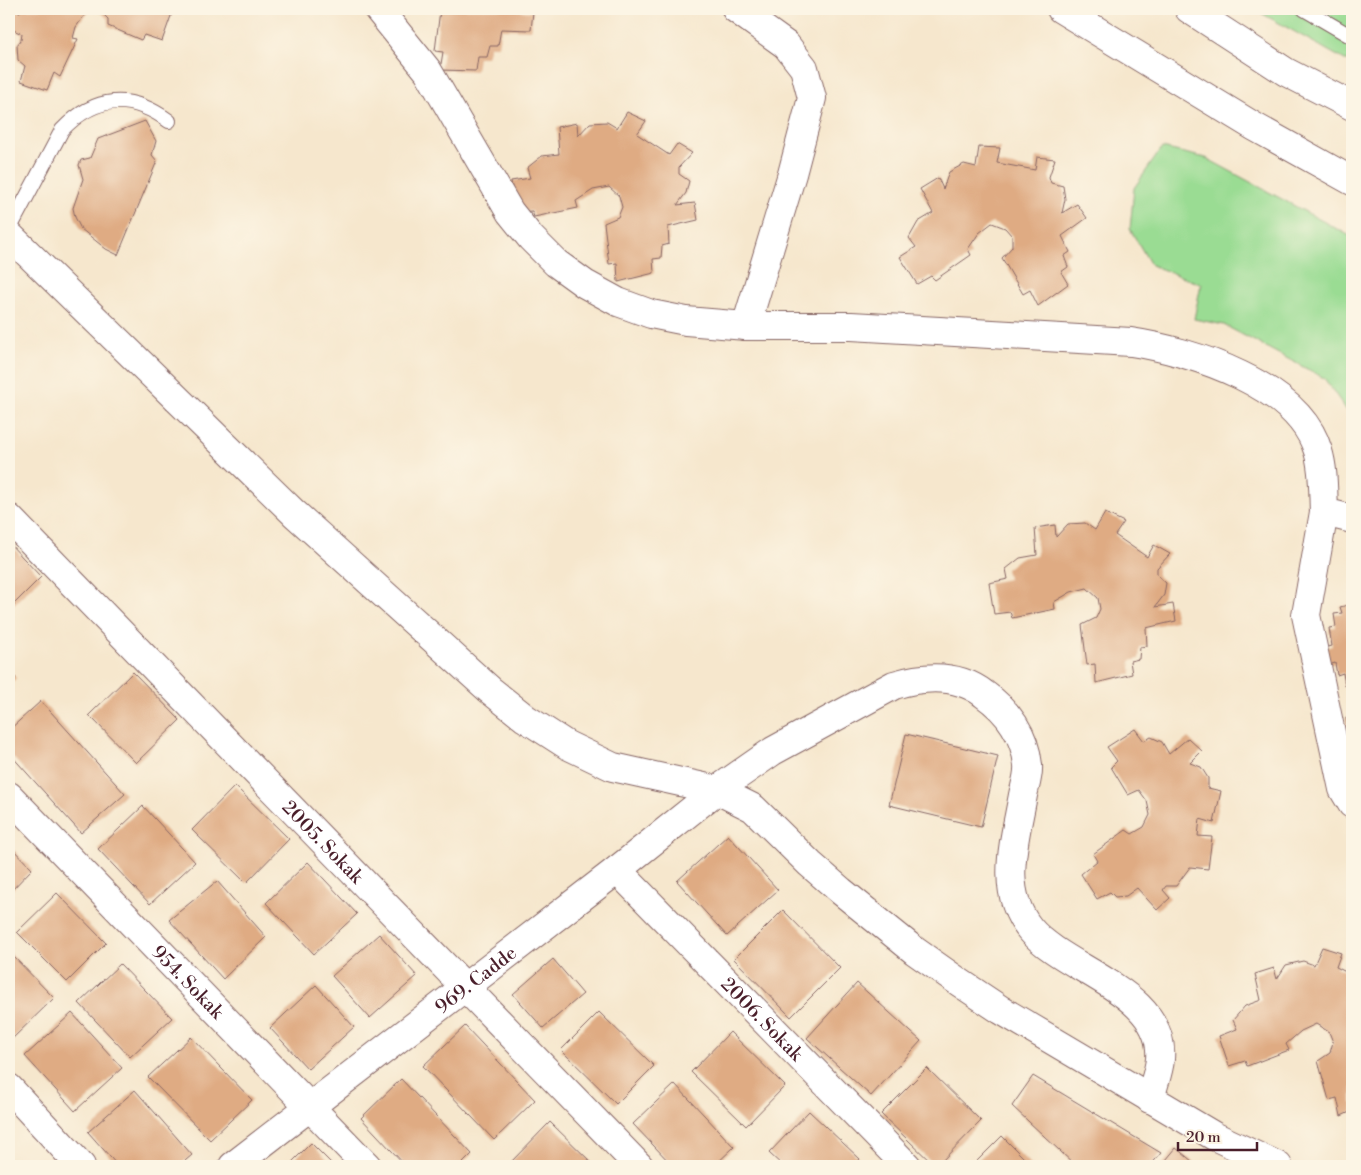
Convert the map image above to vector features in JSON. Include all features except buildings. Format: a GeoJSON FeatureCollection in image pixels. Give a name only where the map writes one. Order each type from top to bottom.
{"type":"FeatureCollection","features":[{"type":"Feature","properties":{"kind":"main road"},"geometry":{"type":"LineString","coordinates":[[378,9],[428,71],[510,212],[531,238],[556,263],[585,284],[618,302],[651,314],[686,321],[746,326],[851,326],[1131,342],[1160,346],[1197,356],[1232,371],[1289,405],[1308,428],[1318,451],[1323,479],[1324,512],[1306,615],[1343,788],[1352,804]]}},
{"type":"Feature","properties":{"kind":"main road"},"geometry":{"type":"LineString","coordinates":[[736,9],[786,45],[804,68],[812,98],[792,174],[746,326]]}},
{"type":"Feature","properties":{"kind":"main road"},"geometry":{"type":"LineString","coordinates":[[1061,9],[1255,127],[1352,181]]}},
{"type":"Feature","properties":{"kind":"main road"},"geometry":{"type":"LineString","coordinates":[[1189,9],[1286,72],[1352,106]]}},
{"type":"Feature","properties":{"kind":"main road"},"geometry":{"type":"LineString","coordinates":[[9,235],[294,512],[490,690],[525,718],[567,744],[613,767],[717,790],[753,808],[841,891],[875,920],[930,961],[1002,1010],[1150,1099],[1214,1136],[1278,1166]]}},
{"type":"Feature","properties":{"kind":"main road"},"geometry":{"type":"LineString","coordinates":[[1324,512],[1352,519]]}},
{"type":"Feature","properties":{"kind":"main road","name":"2005. Sokak"},"geometry":{"type":"LineString","coordinates":[[9,518],[639,1166]]}},
{"type":"Feature","properties":{"kind":"main road","name":"969. Cadde"},"geometry":{"type":"LineString","coordinates":[[233,1166],[617,870],[717,790],[773,751],[894,685],[909,680],[926,678],[944,678],[964,683],[980,690],[996,702],[1009,716],[1018,730],[1028,767],[1011,862],[1010,879],[1019,914],[1031,930],[1048,945],[1094,974],[1139,1006],[1152,1022],[1159,1037],[1160,1059],[1150,1099]]}},
{"type":"Feature","properties":{"kind":"main road","name":"954. Sokak"},"geometry":{"type":"LineString","coordinates":[[9,796],[367,1166]]}},
{"type":"Feature","properties":{"kind":"main road","name":"2006. Sokak"},"geometry":{"type":"LineString","coordinates":[[617,870],[907,1166]]}},
{"type":"Feature","properties":{"kind":"main road"},"geometry":{"type":"LineString","coordinates":[[9,1088],[81,1166]]}},
{"type":"Feature","properties":{"kind":"lane"},"geometry":{"type":"LineString","coordinates":[[1304,9],[1352,37]]}},
{"type":"Feature","properties":{"kind":"lane"},"geometry":{"type":"LineString","coordinates":[[9,230],[54,143],[72,119],[98,105],[128,102],[157,112],[169,121]]}},
{"type":"Feature","properties":{"kind":"green space"},"geometry":{"type":"Polygon","coordinates":[[[1254,9],[1352,9],[1352,64],[1254,9]]]}},
{"type":"Feature","properties":{"kind":"green space"},"geometry":{"type":"Polygon","coordinates":[[[1162,148],[1206,158],[1352,237],[1352,418],[1324,378],[1224,325],[1194,319],[1201,284],[1151,265],[1130,229],[1134,188],[1162,148]]]}}]}
